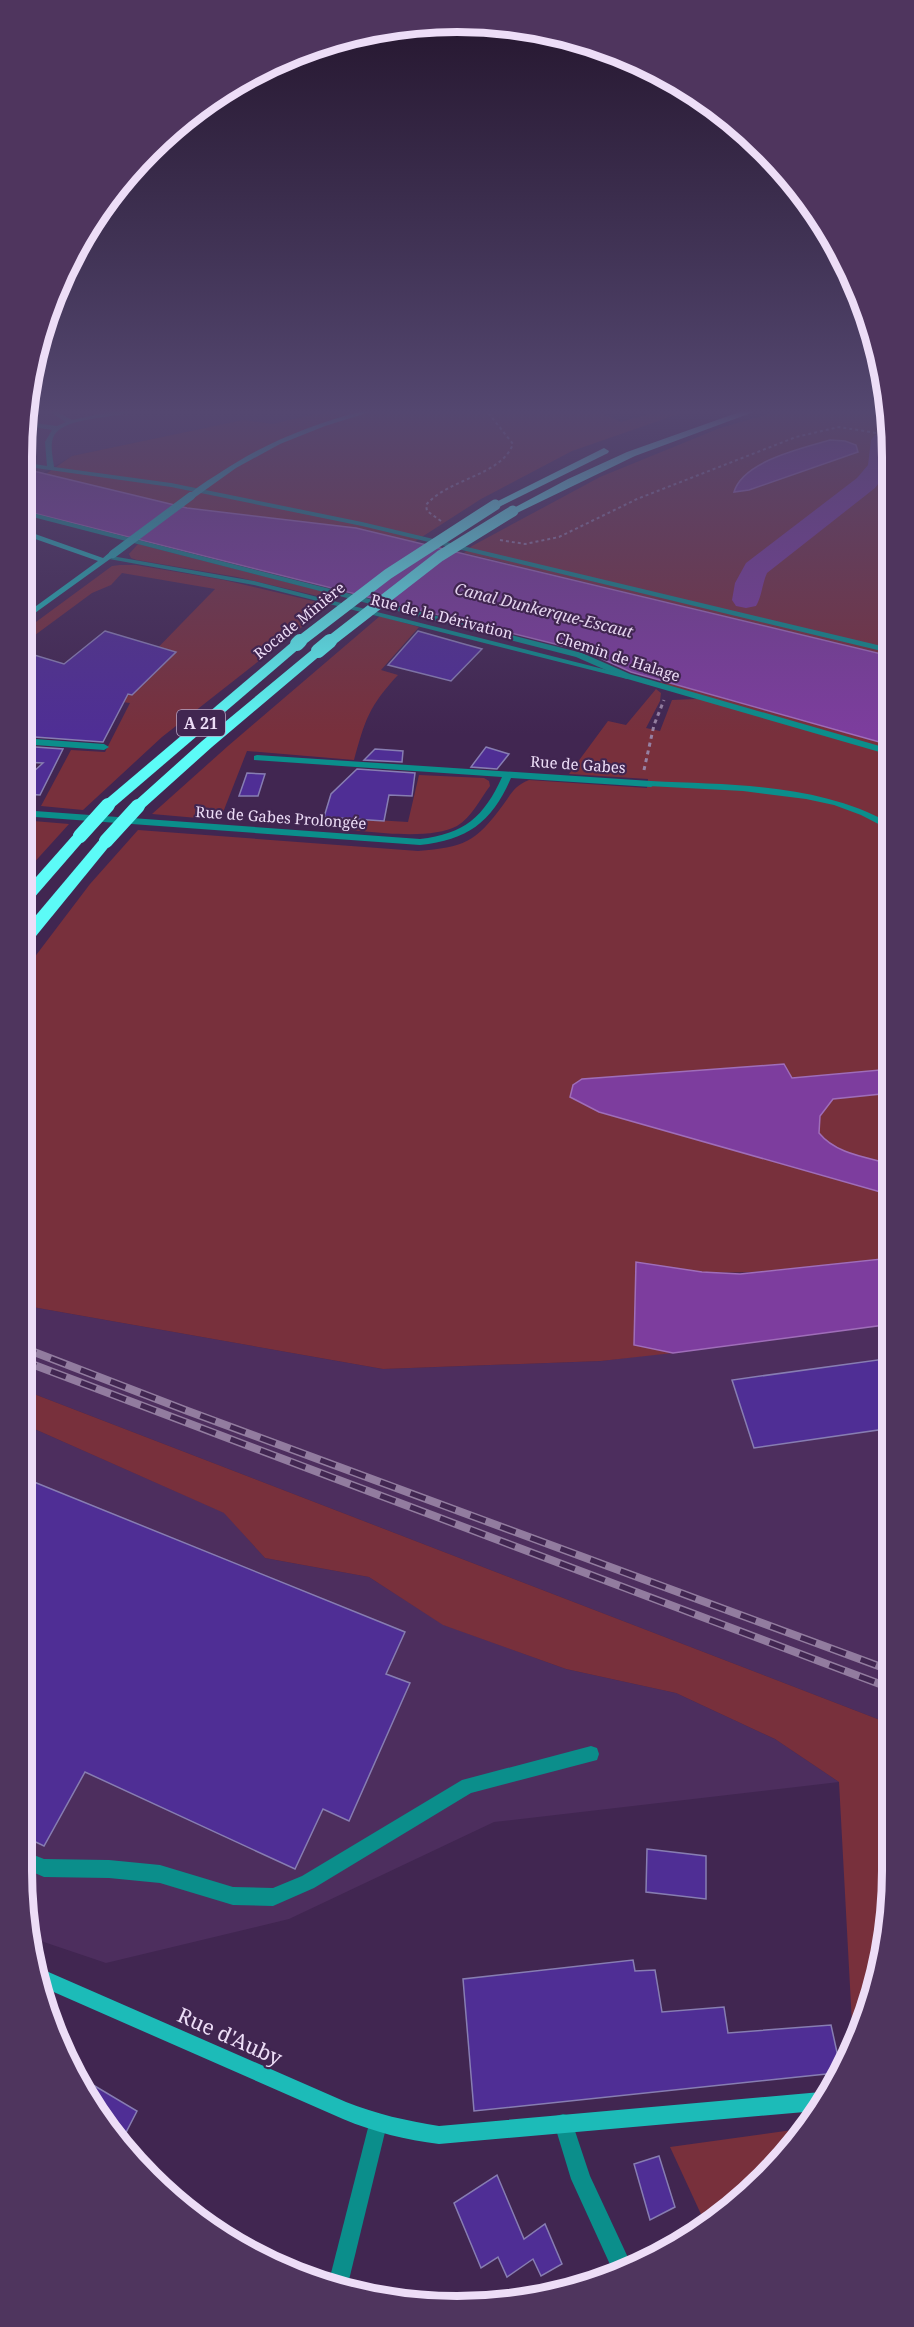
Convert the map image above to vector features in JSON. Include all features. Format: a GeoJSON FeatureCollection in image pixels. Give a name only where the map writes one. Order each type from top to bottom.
{"type":"FeatureCollection","features":[{"type":"Feature","properties":{"kind":"highway","name":"Rocade Minière"},"geometry":{"type":"LineString","coordinates":[[32,891],[108,805],[183,739],[297,644],[388,574],[439,538],[472,519]]}},
{"type":"Feature","properties":{"kind":"highway","name":"Rocade Minière"},"geometry":{"type":"LineString","coordinates":[[32,930],[138,806],[207,744],[318,651],[430,563],[501,519]]}},
{"type":"Feature","properties":{"kind":"street","name":"Chemin de Halage"},"geometry":{"type":"LineString","coordinates":[[47,519],[579,655],[627,676],[882,750]]}},
{"type":"Feature","properties":{"kind":"street"},"geometry":{"type":"LineString","coordinates":[[32,613],[160,519]]}},
{"type":"Feature","properties":{"kind":"street"},"geometry":{"type":"LineString","coordinates":[[333,519],[882,649]]}},
{"type":"Feature","properties":{"kind":"street"},"geometry":{"type":"LineString","coordinates":[[32,534],[109,557]]}},
{"type":"Feature","properties":{"kind":"street","name":"Rue de la Dérivation"},"geometry":{"type":"LineString","coordinates":[[109,557],[254,583],[627,676]]}},
{"type":"Feature","properties":{"kind":"street"},"geometry":{"type":"LineString","coordinates":[[32,742],[104,747]]}},
{"type":"Feature","properties":{"kind":"street","name":"Rue de Gabes"},"geometry":{"type":"LineString","coordinates":[[257,758],[784,793],[824,799],[851,807],[882,823]]}},
{"type":"Feature","properties":{"kind":"street","name":"Rue de Gabes Prolongée"},"geometry":{"type":"LineString","coordinates":[[32,814],[420,842],[439,841],[453,838],[474,826],[482,818],[508,774]]}},
{"type":"Feature","properties":{"kind":"street"},"geometry":{"type":"LineString","coordinates":[[32,1863],[44,1868],[109,1869],[160,1874],[233,1896],[273,1897],[308,1882],[468,1786],[591,1754]]}},
{"type":"Feature","properties":{"kind":"street","name":"Rue d'Auby"},"geometry":{"type":"LineString","coordinates":[[46,1979],[378,2124],[406,2131],[439,2135],[814,2102]]}},
{"type":"Feature","properties":{"kind":"street"},"geometry":{"type":"LineString","coordinates":[[563,2123],[581,2179],[620,2263]]}},
{"type":"Feature","properties":{"kind":"street"},"geometry":{"type":"LineString","coordinates":[[339,2279],[378,2124]]}},
{"type":"Feature","properties":{"kind":"path"},"geometry":{"type":"LineString","coordinates":[[438,519],[450,524]]}},
{"type":"Feature","properties":{"kind":"path"},"geometry":{"type":"LineString","coordinates":[[498,539],[525,544],[559,537],[597,519]]}},
{"type":"Feature","properties":{"kind":"path"},"geometry":{"type":"LineString","coordinates":[[647,783],[654,725],[669,688]]}},
{"type":"Feature","properties":{"kind":"shaded area"},"geometry":{"type":"Polygon","coordinates":[[[276,519],[450,519],[414,542],[356,528],[276,519]]]}},
{"type":"Feature","properties":{"kind":"shaded area"},"geometry":{"type":"Polygon","coordinates":[[[523,519],[882,519],[882,654],[464,553],[472,546],[523,519]]]}},
{"type":"Feature","properties":{"kind":"shaded area"},"geometry":{"type":"Polygon","coordinates":[[[138,544],[341,596],[335,600],[237,577],[137,560],[131,558],[129,554],[138,544]]]}},
{"type":"Feature","properties":{"kind":"shaded area"},"geometry":{"type":"Polygon","coordinates":[[[136,565],[224,580],[330,605],[162,737],[83,810],[41,806],[71,750],[105,752],[130,703],[107,700],[215,589],[122,573],[111,585],[92,593],[32,637],[32,625],[112,566],[136,565]]]}},
{"type":"Feature","properties":{"kind":"shaded area"},"geometry":{"type":"Polygon","coordinates":[[[380,616],[419,627],[381,670],[398,675],[380,696],[369,714],[354,760],[247,751],[220,820],[152,814],[228,746],[380,616]]]}},
{"type":"Feature","properties":{"kind":"shaded area"},"geometry":{"type":"Polygon","coordinates":[[[662,681],[882,743],[882,1070],[792,1078],[784,1064],[582,1079],[599,1112],[882,1192],[882,1259],[773,1271],[702,1272],[634,1345],[673,1353],[601,1361],[383,1369],[32,1307],[32,960],[90,884],[138,830],[418,851],[458,845],[484,828],[514,790],[529,780],[647,788],[648,779],[569,774],[608,721],[626,725],[656,689],[661,693],[660,701],[646,728],[660,731],[672,700],[696,699],[699,695],[660,683],[662,681]]]}},
{"type":"Feature","properties":{"kind":"shaded area"},"geometry":{"type":"Polygon","coordinates":[[[419,775],[484,778],[489,781],[490,786],[467,818],[457,826],[444,831],[392,834],[323,827],[326,817],[408,822],[419,775]]]}},
{"type":"Feature","properties":{"kind":"shaded area"},"geometry":{"type":"Polygon","coordinates":[[[32,821],[69,824],[32,865],[32,821]]]}},
{"type":"Feature","properties":{"kind":"shaded area"},"geometry":{"type":"Polygon","coordinates":[[[882,1094],[882,1162],[834,1146],[819,1133],[820,1116],[833,1099],[882,1094]]]}},
{"type":"Feature","properties":{"kind":"shaded area"},"geometry":{"type":"Polygon","coordinates":[[[32,1307],[383,1369],[601,1361],[882,1325],[882,1721],[32,1393],[32,1307]]]}},
{"type":"Feature","properties":{"kind":"shaded area"},"geometry":{"type":"Polygon","coordinates":[[[32,1393],[882,1721],[882,1898],[868,1980],[852,2027],[839,1782],[775,1739],[676,1693],[566,1669],[443,1625],[369,1577],[265,1558],[224,1513],[32,1428],[32,1393]]]}},
{"type":"Feature","properties":{"kind":"shaded area"},"geometry":{"type":"Polygon","coordinates":[[[32,1428],[225,1513],[265,1558],[369,1577],[444,1625],[566,1669],[676,1693],[775,1739],[839,1782],[494,1822],[289,1919],[106,1963],[38,1940],[35,1926],[32,1898],[32,1428]]]}},
{"type":"Feature","properties":{"kind":"shaded area"},"geometry":{"type":"Polygon","coordinates":[[[794,2130],[758,2171],[702,2217],[670,2147],[794,2130]]]}},
{"type":"Feature","properties":{"kind":"water","name":"Canal Dunkerque-Escaut"},"geometry":{"type":"Polygon","coordinates":[[[55,519],[277,519],[356,528],[882,654],[882,743],[631,672],[587,652],[55,519]]]}},
{"type":"Feature","properties":{"kind":"water"},"geometry":{"type":"Polygon","coordinates":[[[784,1064],[792,1078],[882,1070],[882,1094],[833,1099],[820,1116],[819,1133],[834,1146],[882,1162],[882,1192],[599,1112],[570,1097],[573,1085],[582,1079],[784,1064]]]}},
{"type":"Feature","properties":{"kind":"water"},"geometry":{"type":"Polygon","coordinates":[[[882,1259],[882,1325],[673,1353],[634,1345],[636,1262],[702,1272],[740,1274],[882,1259]]]}},
{"type":"Feature","properties":{"kind":"building"},"geometry":{"type":"Polygon","coordinates":[[[105,631],[176,652],[132,695],[128,694],[103,742],[32,737],[32,654],[64,664],[105,631]]]}},
{"type":"Feature","properties":{"kind":"building"},"geometry":{"type":"Polygon","coordinates":[[[418,631],[482,649],[451,681],[388,665],[418,631]]]}},
{"type":"Feature","properties":{"kind":"building"},"geometry":{"type":"Polygon","coordinates":[[[32,747],[63,749],[40,795],[32,795],[32,773],[43,763],[32,762],[32,747]]]}},
{"type":"Feature","properties":{"kind":"building"},"geometry":{"type":"Polygon","coordinates":[[[486,747],[509,754],[497,769],[471,767],[486,747]]]}},
{"type":"Feature","properties":{"kind":"building"},"geometry":{"type":"Polygon","coordinates":[[[375,749],[403,751],[402,762],[364,760],[375,749]]]}},
{"type":"Feature","properties":{"kind":"building"},"geometry":{"type":"Polygon","coordinates":[[[357,769],[415,773],[412,796],[389,795],[384,821],[324,817],[331,794],[357,769]]]}},
{"type":"Feature","properties":{"kind":"building"},"geometry":{"type":"Polygon","coordinates":[[[247,773],[265,774],[258,796],[239,796],[247,773]]]}},
{"type":"Feature","properties":{"kind":"building"},"geometry":{"type":"Polygon","coordinates":[[[882,1359],[882,1429],[754,1448],[732,1380],[882,1359]]]}},
{"type":"Feature","properties":{"kind":"building"},"geometry":{"type":"Polygon","coordinates":[[[34,1482],[405,1632],[386,1674],[410,1683],[349,1821],[323,1809],[295,1869],[85,1772],[44,1846],[32,1840],[32,1485],[34,1482]]]}},
{"type":"Feature","properties":{"kind":"building"},"geometry":{"type":"Polygon","coordinates":[[[647,1849],[706,1856],[706,1899],[646,1892],[647,1849]]]}},
{"type":"Feature","properties":{"kind":"building"},"geometry":{"type":"Polygon","coordinates":[[[633,1960],[635,1971],[655,1970],[662,2012],[724,2007],[728,2033],[831,2025],[838,2059],[830,2074],[474,2111],[463,1979],[633,1960]]]}},
{"type":"Feature","properties":{"kind":"building"},"geometry":{"type":"Polygon","coordinates":[[[89,2082],[137,2111],[124,2136],[89,2082]]]}},
{"type":"Feature","properties":{"kind":"building"},"geometry":{"type":"Polygon","coordinates":[[[659,2156],[675,2207],[650,2220],[634,2164],[659,2156]]]}},
{"type":"Feature","properties":{"kind":"building"},"geometry":{"type":"Polygon","coordinates":[[[497,2175],[524,2239],[545,2224],[562,2264],[541,2276],[533,2259],[507,2277],[498,2257],[481,2268],[454,2203],[497,2175]]]}},
{"type":"Feature","properties":{"kind":"waterway"},"geometry":{"type":"LineString","coordinates":[[746,600],[749,583],[756,569],[820,519]]}},
{"type":"Feature","properties":{"kind":"railway"},"geometry":{"type":"LineString","coordinates":[[32,1351],[882,1667]]}},
{"type":"Feature","properties":{"kind":"railway"},"geometry":{"type":"LineString","coordinates":[[32,1364],[882,1685]]}}]}
